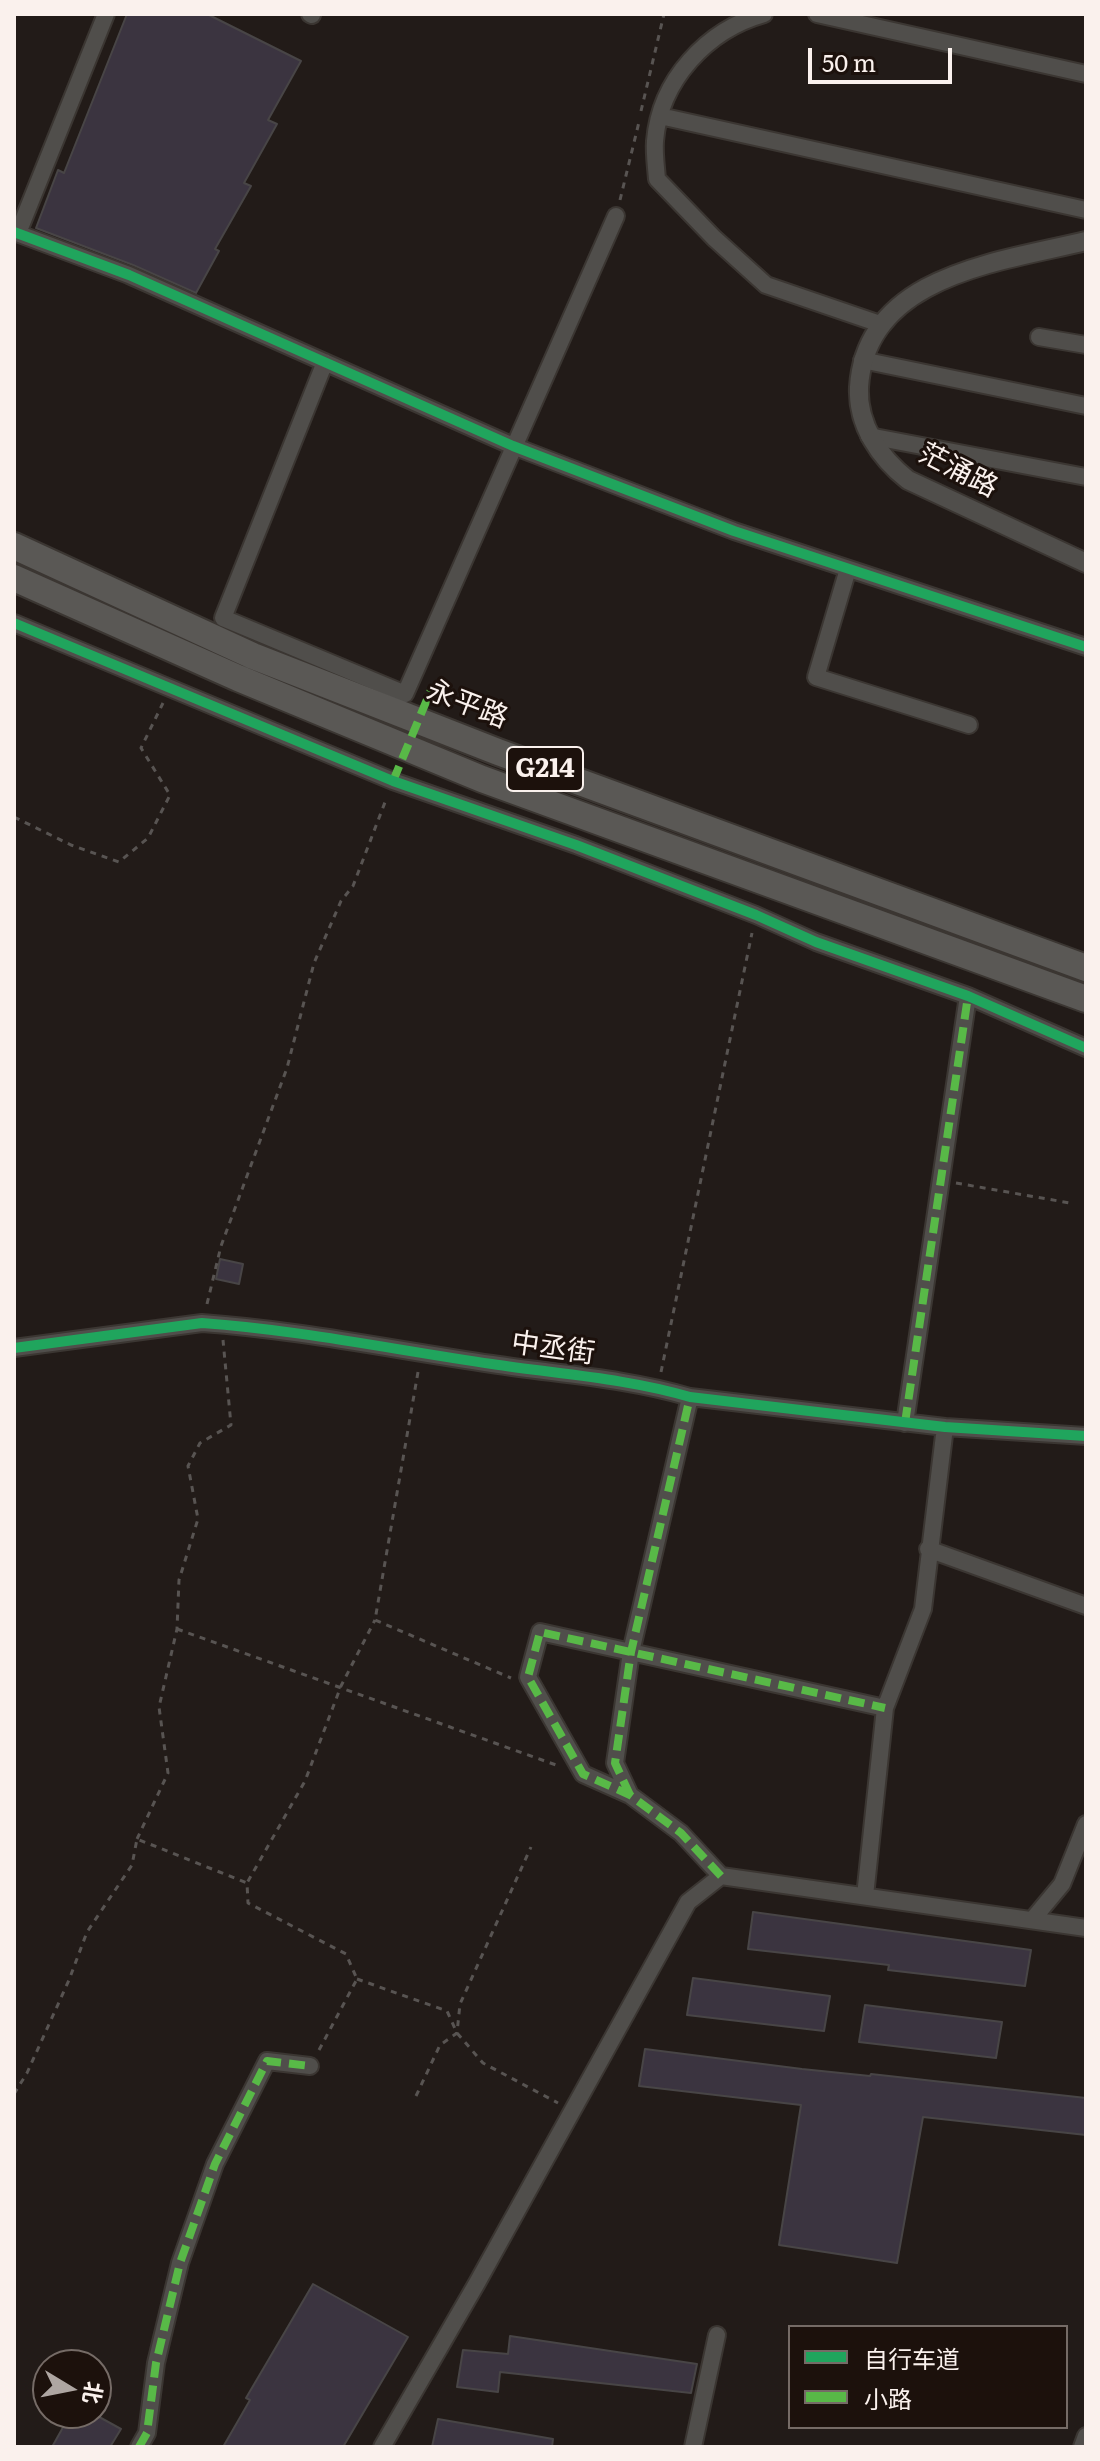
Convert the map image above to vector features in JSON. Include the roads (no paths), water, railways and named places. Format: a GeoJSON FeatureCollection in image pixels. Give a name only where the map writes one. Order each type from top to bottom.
{"type":"FeatureCollection","features":[{"type":"Feature","properties":{"kind":"highway","name":"永平路"},"geometry":{"type":"LineString","coordinates":[[14,546],[253,656],[498,752],[1086,968]]}},
{"type":"Feature","properties":{"kind":"highway","name":"G214"},"geometry":{"type":"LineString","coordinates":[[14,578],[238,678],[482,779],[1086,999]]}},
{"type":"Feature","properties":{"kind":"street"},"geometry":{"type":"LineString","coordinates":[[106,14],[16,232],[129,275],[513,446],[734,531],[1086,647]]}},
{"type":"Feature","properties":{"kind":"street"},"geometry":{"type":"LineString","coordinates":[[764,14],[736,24],[712,40],[694,56],[668,91],[655,140],[657,179],[714,238],[766,285],[880,324]]}},
{"type":"Feature","properties":{"kind":"street"},"geometry":{"type":"LineString","coordinates":[[817,14],[1086,74]]}},
{"type":"Feature","properties":{"kind":"street"},"geometry":{"type":"LineString","coordinates":[[660,116],[1086,210]]}},
{"type":"Feature","properties":{"kind":"street"},"geometry":{"type":"LineString","coordinates":[[325,362],[223,618],[405,694],[616,216]]}},
{"type":"Feature","properties":{"kind":"street","name":"茫涌路"},"geometry":{"type":"LineString","coordinates":[[1086,241],[984,266],[930,285],[906,298],[880,324],[862,360],[858,396],[869,436],[888,462],[908,480],[1086,563]]}},
{"type":"Feature","properties":{"kind":"street"},"geometry":{"type":"LineString","coordinates":[[1039,337],[1086,345]]}},
{"type":"Feature","properties":{"kind":"street"},"geometry":{"type":"LineString","coordinates":[[862,360],[1086,406]]}},
{"type":"Feature","properties":{"kind":"street"},"geometry":{"type":"LineString","coordinates":[[869,436],[1086,477]]}},
{"type":"Feature","properties":{"kind":"street"},"geometry":{"type":"LineString","coordinates":[[848,569],[816,677],[969,725]]}},
{"type":"Feature","properties":{"kind":"street"},"geometry":{"type":"LineString","coordinates":[[14,623],[393,781],[576,845],[756,915],[816,942],[968,996],[1086,1048]]}},
{"type":"Feature","properties":{"kind":"street"},"geometry":{"type":"LineString","coordinates":[[905,1423],[968,996]]}},
{"type":"Feature","properties":{"kind":"street","name":"中丞街"},"geometry":{"type":"LineString","coordinates":[[14,1348],[202,1323],[294,1331],[658,1388],[690,1397],[945,1427],[1086,1436]]}},
{"type":"Feature","properties":{"kind":"street"},"geometry":{"type":"LineString","coordinates":[[630,1795],[615,1763],[631,1652],[690,1397]]}},
{"type":"Feature","properties":{"kind":"street"},"geometry":{"type":"LineString","coordinates":[[865,1896],[885,1708],[923,1609],[945,1427]]}},
{"type":"Feature","properties":{"kind":"street"},"geometry":{"type":"LineString","coordinates":[[928,1549],[1086,1606]]}},
{"type":"Feature","properties":{"kind":"street"},"geometry":{"type":"LineString","coordinates":[[885,1708],[540,1632],[528,1677],[583,1774],[630,1795],[681,1833],[721,1876],[1086,1928]]}},
{"type":"Feature","properties":{"kind":"street"},"geometry":{"type":"LineString","coordinates":[[1033,1919],[1062,1884],[1086,1824]]}},
{"type":"Feature","properties":{"kind":"street"},"geometry":{"type":"LineString","coordinates":[[382,2447],[477,2283],[688,1902],[721,1876]]}},
{"type":"Feature","properties":{"kind":"street"},"geometry":{"type":"LineString","coordinates":[[139,2447],[147,2433],[156,2363],[180,2263],[215,2164],[267,2061],[310,2066]]}},
{"type":"Feature","properties":{"kind":"street"},"geometry":{"type":"LineString","coordinates":[[693,2447],[717,2335]]}},
{"type":"Feature","properties":{"kind":"street"},"geometry":{"type":"LineString","coordinates":[[1082,2447],[1086,2436]]}}]}
